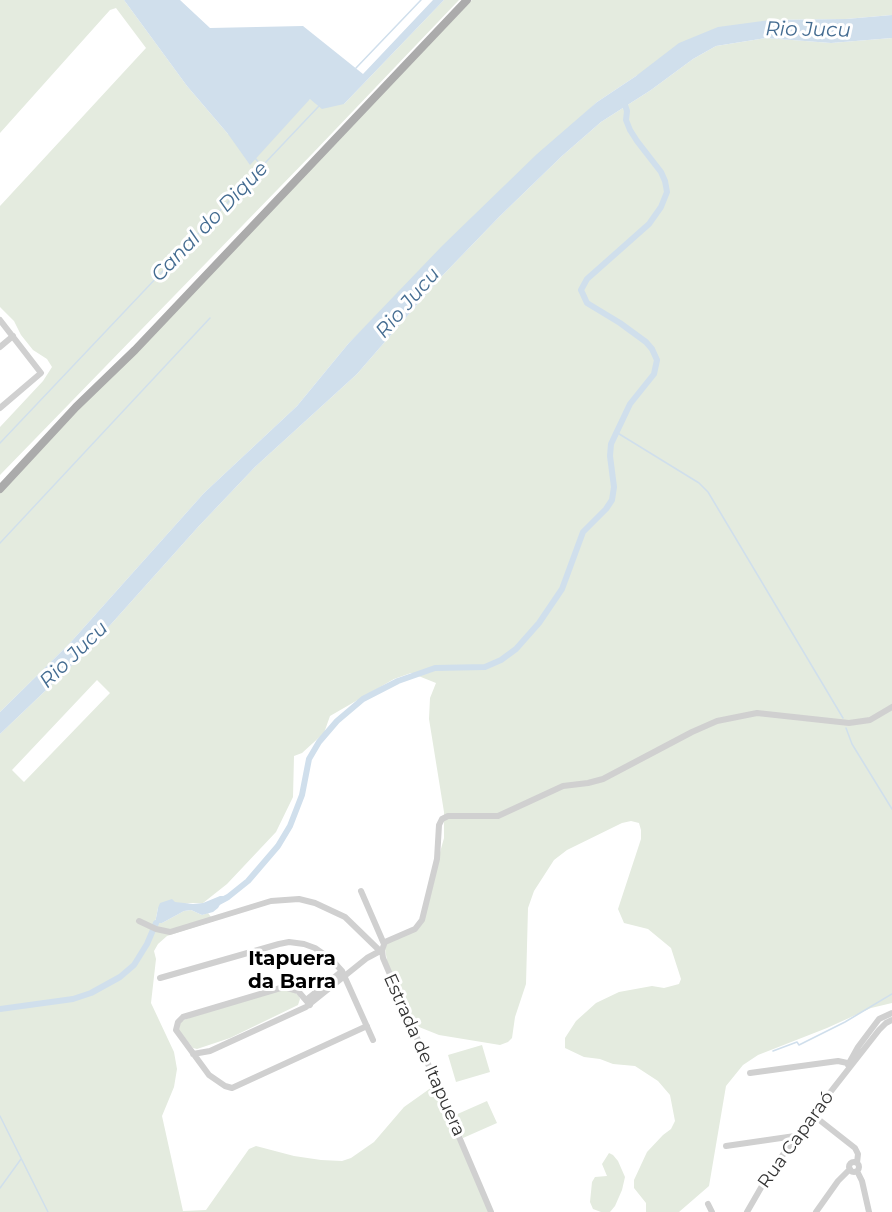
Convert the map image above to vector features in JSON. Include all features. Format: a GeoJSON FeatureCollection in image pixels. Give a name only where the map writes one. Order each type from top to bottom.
{"type":"FeatureCollection","features":[{"type":"Feature","properties":{"kind":"main road"},"geometry":{"type":"LineString","coordinates":[[0,489],[467,0]]}},
{"type":"Feature","properties":{"kind":"street"},"geometry":{"type":"LineString","coordinates":[[0,320],[40,371],[40,375],[0,408]]}},
{"type":"Feature","properties":{"kind":"street"},"geometry":{"type":"LineString","coordinates":[[0,347],[13,336]]}},
{"type":"Feature","properties":{"kind":"street"},"geometry":{"type":"LineString","coordinates":[[193,1054],[210,1051],[308,1002],[382,948],[389,939],[415,929],[420,922],[437,859],[439,825],[445,817],[498,816],[563,786],[603,779],[692,732],[727,719],[770,713],[849,723],[870,720],[892,707]]}},
{"type":"Feature","properties":{"kind":"street","name":"Estrada de Itapuera"},"geometry":{"type":"LineString","coordinates":[[361,891],[382,948],[387,970],[415,1030],[491,1212]]}},
{"type":"Feature","properties":{"kind":"street"},"geometry":{"type":"LineString","coordinates":[[139,921],[167,932],[175,931],[271,901],[299,899],[315,903],[345,917],[382,948]]}},
{"type":"Feature","properties":{"kind":"street"},"geometry":{"type":"LineString","coordinates":[[160,978],[289,942],[304,944],[315,948],[332,960],[344,974],[374,1040]]}},
{"type":"Feature","properties":{"kind":"street"},"geometry":{"type":"LineString","coordinates":[[308,1002],[295,989],[284,987],[183,1017],[178,1022],[176,1030],[212,1078],[232,1088],[367,1026]]}},
{"type":"Feature","properties":{"kind":"street"},"geometry":{"type":"LineString","coordinates":[[849,1065],[879,1020],[892,1014]]}},
{"type":"Feature","properties":{"kind":"street"},"geometry":{"type":"LineString","coordinates":[[750,1073],[849,1065],[883,1025],[892,1020]]}},
{"type":"Feature","properties":{"kind":"street","name":"Rua Caparaó"},"geometry":{"type":"LineString","coordinates":[[747,1212],[766,1179],[849,1065]]}},
{"type":"Feature","properties":{"kind":"street"},"geometry":{"type":"LineString","coordinates":[[813,1115],[852,1145],[858,1155],[855,1162],[849,1164],[849,1169],[837,1181],[816,1212]]}},
{"type":"Feature","properties":{"kind":"street"},"geometry":{"type":"LineString","coordinates":[[726,1146],[796,1136]]}},
{"type":"Feature","properties":{"kind":"street"},"geometry":{"type":"LineString","coordinates":[[855,1162],[859,1168],[857,1171],[862,1181],[868,1212]]}},
{"type":"Feature","properties":{"kind":"street"},"geometry":{"type":"LineString","coordinates":[[849,1169],[857,1171]]}},
{"type":"Feature","properties":{"kind":"street"},"geometry":{"type":"LineString","coordinates":[[708,1204],[712,1212]]}},
{"type":"Feature","properties":{"kind":"shaded area"},"geometry":{"type":"Polygon","coordinates":[[[0,0],[124,0],[187,86],[228,134],[310,99],[344,104],[444,0],[459,0],[0,475],[0,427],[43,381],[52,367],[47,359],[33,350],[21,335],[14,321],[0,307],[0,206],[146,48],[116,8],[110,10],[0,133],[0,0]]]}},
{"type":"Feature","properties":{"kind":"shaded area"},"geometry":{"type":"Polygon","coordinates":[[[472,0],[892,0],[892,15],[846,19],[770,20],[636,76],[597,102],[348,344],[297,406],[204,493],[70,643],[0,712],[0,488],[320,160],[472,0]]]}},
{"type":"Feature","properties":{"kind":"shaded area"},"geometry":{"type":"Polygon","coordinates":[[[766,38],[831,43],[892,38],[892,1003],[871,1008],[758,1055],[743,1065],[726,1086],[709,1186],[679,1212],[646,1212],[646,1203],[634,1188],[634,1180],[647,1152],[671,1129],[675,1121],[670,1095],[658,1081],[635,1066],[613,1064],[600,1059],[584,1057],[565,1048],[565,1038],[576,1021],[596,1003],[619,992],[652,986],[664,988],[679,984],[681,979],[671,948],[648,929],[624,923],[618,909],[641,839],[639,823],[631,821],[622,823],[567,850],[554,860],[534,891],[528,908],[526,984],[515,1017],[512,1038],[508,1042],[500,1045],[439,1035],[414,1025],[388,966],[385,949],[388,942],[419,928],[444,838],[444,812],[429,719],[430,698],[436,683],[411,673],[394,679],[330,716],[324,733],[302,753],[294,756],[293,797],[276,832],[227,884],[203,903],[158,908],[155,923],[162,923],[184,911],[191,910],[202,915],[208,913],[214,921],[167,936],[154,951],[156,959],[151,1003],[174,1052],[177,1069],[174,1087],[162,1116],[183,1211],[206,1210],[249,1149],[256,1146],[321,1160],[342,1161],[351,1158],[374,1142],[404,1107],[435,1085],[445,1107],[442,1114],[447,1114],[492,1212],[0,1212],[0,734],[87,651],[255,467],[357,374],[442,276],[562,156],[601,122],[651,90],[693,59],[716,46],[766,38]],[[97,680],[12,770],[24,782],[110,693],[97,680]]]}},
{"type":"Feature","properties":{"kind":"shaded area"},"geometry":{"type":"Polygon","coordinates":[[[291,989],[299,996],[298,1005],[230,1038],[197,1049],[193,1048],[179,1030],[180,1022],[198,1014],[291,989]]]}},
{"type":"Feature","properties":{"kind":"shaded area"},"geometry":{"type":"Polygon","coordinates":[[[482,1045],[490,1072],[456,1082],[448,1055],[482,1045]]]}},
{"type":"Feature","properties":{"kind":"shaded area"},"geometry":{"type":"Polygon","coordinates":[[[487,1101],[497,1123],[463,1138],[453,1116],[487,1101]]]}},
{"type":"Feature","properties":{"kind":"shaded area"},"geometry":{"type":"Polygon","coordinates":[[[609,1153],[618,1161],[625,1177],[615,1206],[610,1212],[601,1212],[593,1209],[590,1202],[592,1182],[595,1177],[607,1176],[602,1164],[609,1153]]]}},
{"type":"Feature","properties":{"kind":"water"},"geometry":{"type":"Polygon","coordinates":[[[124,0],[180,0],[210,28],[303,26],[363,74],[433,0],[444,0],[344,104],[322,109],[310,99],[250,165],[228,134],[187,86],[124,0]]]}},
{"type":"Feature","properties":{"kind":"water","name":"Rio Jucu"},"geometry":{"type":"Polygon","coordinates":[[[892,15],[892,38],[831,43],[766,38],[716,46],[693,59],[651,90],[601,122],[500,216],[442,276],[357,374],[255,467],[87,651],[0,734],[0,712],[70,643],[204,493],[297,406],[348,344],[442,246],[537,154],[597,102],[679,43],[718,27],[770,20],[846,19],[892,15]]]}},
{"type":"Feature","properties":{"kind":"water"},"geometry":{"type":"Polygon","coordinates":[[[225,896],[213,912],[202,915],[191,910],[184,911],[162,923],[155,923],[160,903],[172,899],[175,902],[203,903],[225,896]]]}},
{"type":"Feature","properties":{"kind":"waterway","name":"Canal do Dique"},"geometry":{"type":"LineString","coordinates":[[356,68],[421,0]]}},
{"type":"Feature","properties":{"kind":"waterway"},"geometry":{"type":"LineString","coordinates":[[215,904],[248,881],[278,846],[290,826],[302,795],[309,759],[319,742],[337,721],[363,699],[398,681],[435,668],[485,667],[501,660],[516,649],[539,623],[562,589],[583,532],[612,500],[614,487],[610,456],[611,444],[630,404],[654,374],[657,360],[646,342],[587,303],[581,290],[587,279],[649,224],[661,207],[667,192],[661,172],[630,130],[626,120],[627,111],[624,102]]}},
{"type":"Feature","properties":{"kind":"waterway","name":"Canal do Dique"},"geometry":{"type":"LineString","coordinates":[[0,443],[319,106]]}},
{"type":"Feature","properties":{"kind":"waterway"},"geometry":{"type":"LineString","coordinates":[[255,158],[262,166]]}},
{"type":"Feature","properties":{"kind":"waterway"},"geometry":{"type":"LineString","coordinates":[[0,543],[210,318]]}},
{"type":"Feature","properties":{"kind":"waterway"},"geometry":{"type":"LineString","coordinates":[[616,432],[699,483],[708,492],[843,718]]}},
{"type":"Feature","properties":{"kind":"waterway"},"geometry":{"type":"LineString","coordinates":[[846,728],[852,744],[892,809]]}},
{"type":"Feature","properties":{"kind":"waterway"},"geometry":{"type":"LineString","coordinates":[[0,1009],[73,999],[91,993],[120,977],[134,965],[156,923]]}},
{"type":"Feature","properties":{"kind":"waterway"},"geometry":{"type":"LineString","coordinates":[[773,1051],[797,1042],[799,1045],[845,1022],[892,994]]}},
{"type":"Feature","properties":{"kind":"waterway"},"geometry":{"type":"LineString","coordinates":[[0,1116],[48,1212]]}},
{"type":"Feature","properties":{"kind":"waterway"},"geometry":{"type":"LineString","coordinates":[[0,1188],[21,1159]]}},
{"type":"Feature","properties":{"kind":"district","name":"Itapuera da Barra"},"geometry":{"type":"Point","coordinates":[292,970]}}]}
